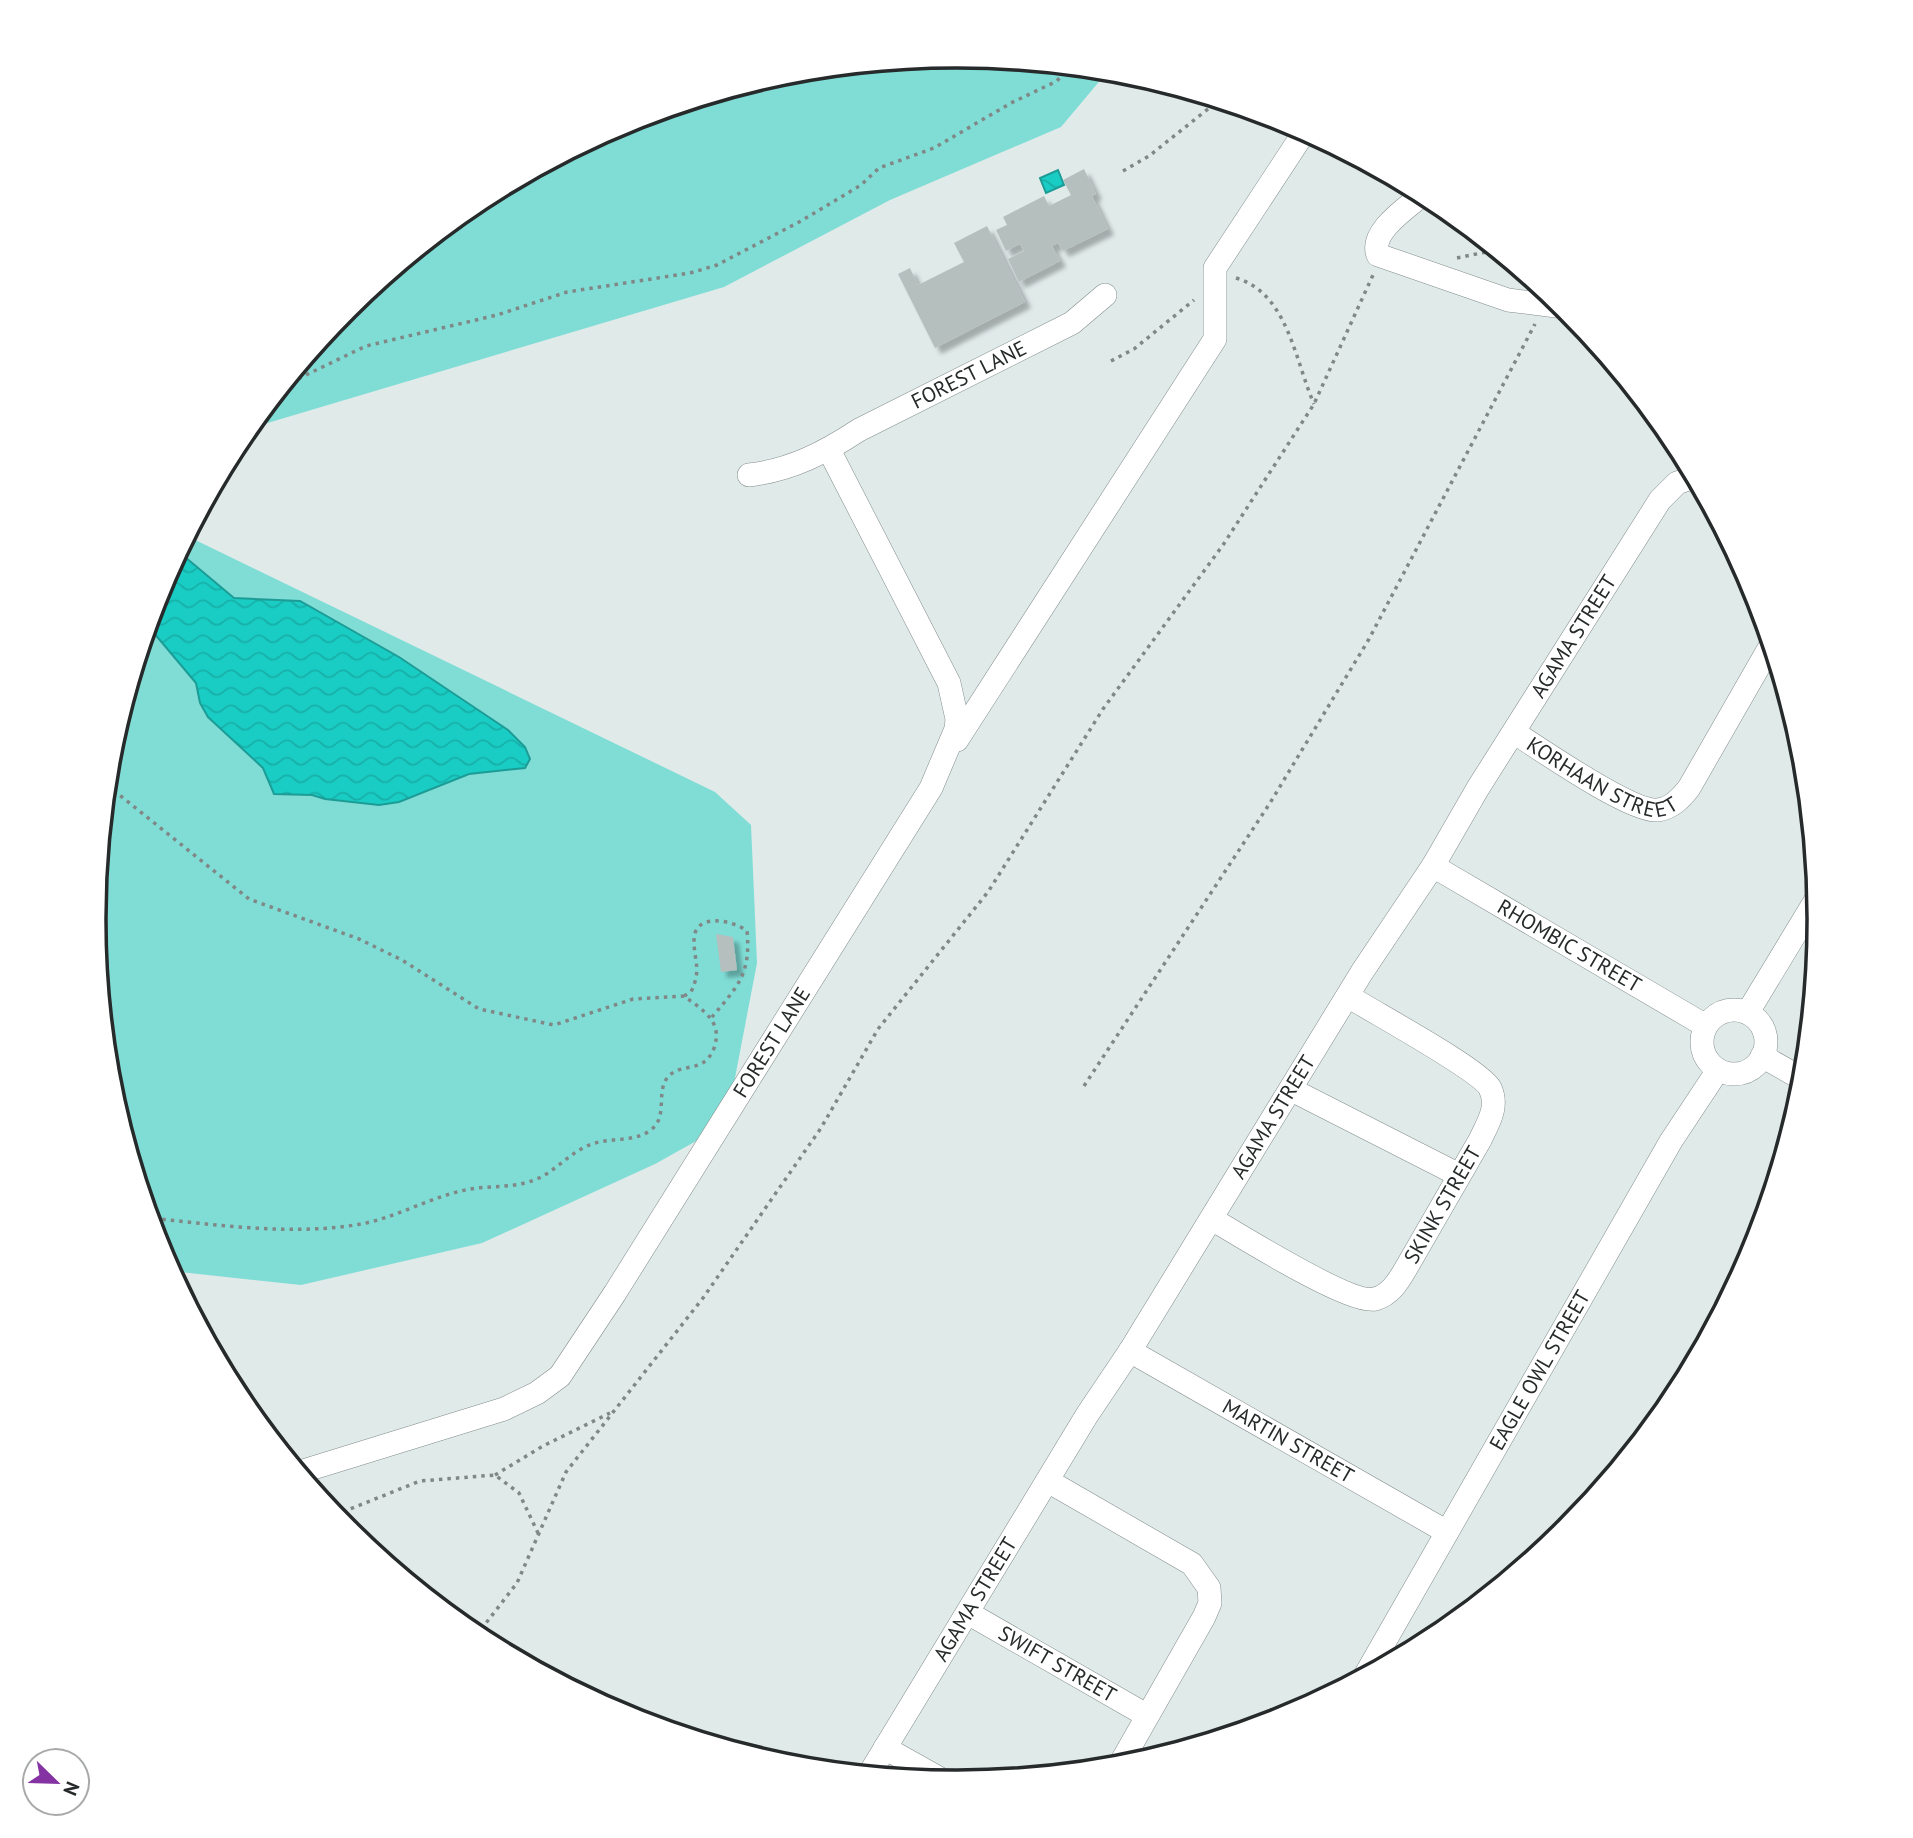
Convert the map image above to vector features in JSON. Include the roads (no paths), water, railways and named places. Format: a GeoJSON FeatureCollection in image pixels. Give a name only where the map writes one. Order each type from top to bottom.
{"type":"FeatureCollection","features":[{"type":"Feature","properties":{"kind":"street"},"geometry":{"type":"LineString","coordinates":[[948,755],[1215,339],[1215,268],[1299,141]]}},
{"type":"Feature","properties":{"kind":"street"},"geometry":{"type":"LineString","coordinates":[[1414,203],[1380,236],[1376,252],[1382,258],[1411,264],[1489,295],[1544,304]]}},
{"type":"Feature","properties":{"kind":"street","name":"FOREST LANE"},"geometry":{"type":"LineString","coordinates":[[749,475],[792,467],[829,450],[859,430],[1072,323],[1105,295]]}},
{"type":"Feature","properties":{"kind":"street","name":"FOREST LANE"},"geometry":{"type":"LineString","coordinates":[[308,1469],[503,1409],[537,1393],[560,1376],[932,788],[948,755],[957,719],[949,683],[829,450]]}},
{"type":"Feature","properties":{"kind":"street","name":"AGAMA STREET"},"geometry":{"type":"LineString","coordinates":[[875,1765],[1348,996],[1433,866],[1468,804],[1660,500],[1677,483],[1685,480]]}},
{"type":"Feature","properties":{"kind":"street","name":"KORHAAN STREET"},"geometry":{"type":"LineString","coordinates":[[1515,733],[1608,791],[1650,810],[1665,807],[1682,797],[1689,788],[1765,656]]}},
{"type":"Feature","properties":{"kind":"street","name":"RHOMBIC STREET"},"geometry":{"type":"LineString","coordinates":[[1433,866],[1706,1026]]}},
{"type":"Feature","properties":{"kind":"street"},"geometry":{"type":"LineString","coordinates":[[1748,1012],[1807,915]]}},
{"type":"Feature","properties":{"kind":"street","name":"SKINK STREET"},"geometry":{"type":"LineString","coordinates":[[1212,1219],[1338,1290],[1364,1299],[1375,1299],[1391,1290],[1400,1278],[1491,1118],[1494,1108],[1489,1088],[1469,1069],[1348,996]]}},
{"type":"Feature","properties":{"kind":"street"},"geometry":{"type":"LineString","coordinates":[[1732,1009],[1748,1012],[1761,1024],[1766,1042],[1762,1056],[1754,1067],[1743,1072],[1732,1074],[1718,1070],[1707,1060],[1702,1043],[1706,1026],[1718,1014],[1732,1009]]}},
{"type":"Feature","properties":{"kind":"street"},"geometry":{"type":"LineString","coordinates":[[1762,1056],[1793,1074]]}},
{"type":"Feature","properties":{"kind":"street","name":"EAGLE OWL STREET"},"geometry":{"type":"LineString","coordinates":[[1374,1660],[1671,1141],[1718,1070]]}},
{"type":"Feature","properties":{"kind":"street"},"geometry":{"type":"LineString","coordinates":[[1292,1090],[1459,1175]]}},
{"type":"Feature","properties":{"kind":"street","name":"MARTIN STREET"},"geometry":{"type":"LineString","coordinates":[[1130,1351],[1447,1532]]}},
{"type":"Feature","properties":{"kind":"street"},"geometry":{"type":"LineString","coordinates":[[1048,1481],[1192,1564],[1209,1588],[1210,1603],[1205,1617],[1126,1752]]}},
{"type":"Feature","properties":{"kind":"street","name":"SWIFT STREET"},"geometry":{"type":"LineString","coordinates":[[968,1613],[1146,1715]]}},
{"type":"Feature","properties":{"kind":"street"},"geometry":{"type":"LineString","coordinates":[[885,1748],[922,1769]]}},
{"type":"Feature","properties":{"kind":"water"},"geometry":{"type":"Polygon","coordinates":[[[1058,170],[1064,185],[1046,193],[1040,178],[1058,170]]]}},
{"type":"Feature","properties":{"kind":"water"},"geometry":{"type":"Polygon","coordinates":[[[186,558],[234,598],[300,601],[399,657],[508,730],[525,747],[530,759],[525,768],[469,774],[399,802],[379,805],[312,795],[274,794],[263,768],[208,717],[200,703],[196,683],[155,635],[186,558]]]}}]}
